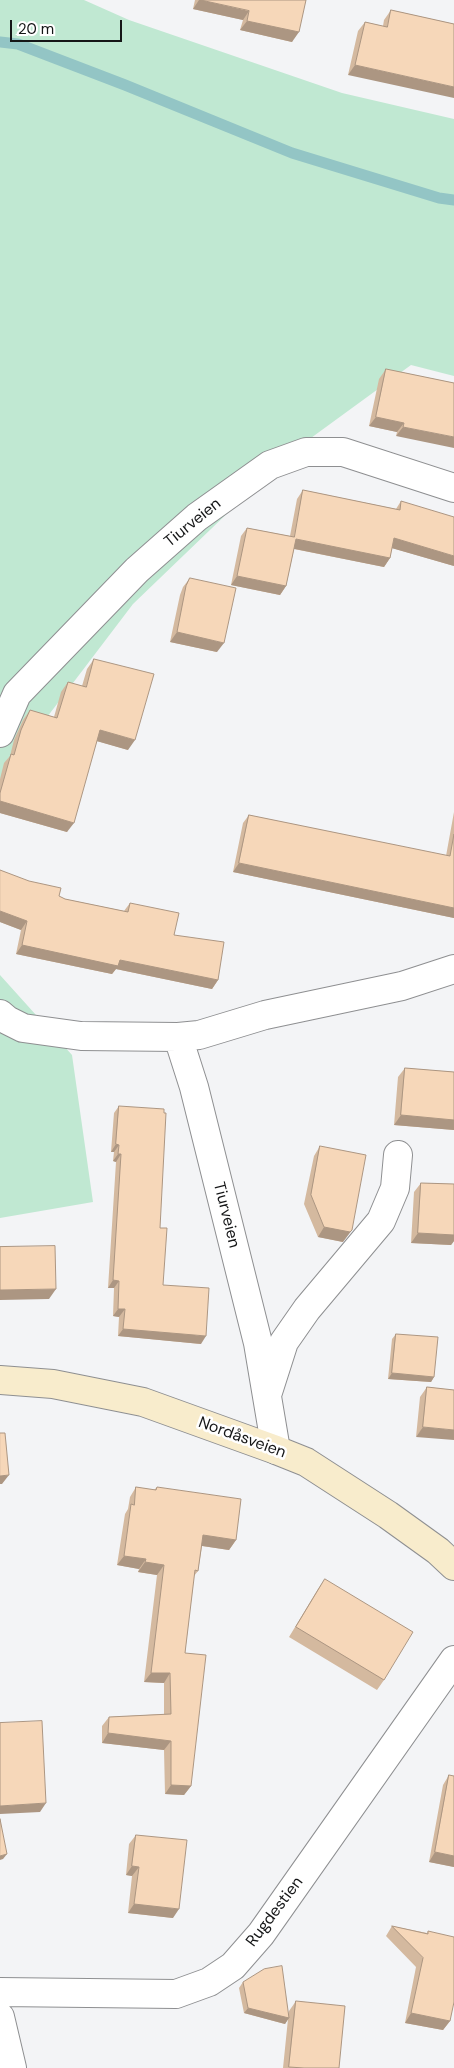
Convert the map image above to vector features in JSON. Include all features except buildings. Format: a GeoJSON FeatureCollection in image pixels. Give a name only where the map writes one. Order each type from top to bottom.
{"type":"FeatureCollection","features":[{"type":"Feature","properties":{"kind":"main road","name":"Nordåsveien"},"geometry":{"type":"LineString","coordinates":[[0,1380],[53,1384],[143,1402],[306,1462],[388,1515],[438,1551],[454,1566]]}},
{"type":"Feature","properties":{"kind":"street","name":"Tiurveien"},"geometry":{"type":"LineString","coordinates":[[0,733],[17,694],[137,570],[197,517],[270,465],[306,452],[343,452],[454,488]]}},
{"type":"Feature","properties":{"kind":"street"},"geometry":{"type":"LineString","coordinates":[[0,1014],[23,1028],[81,1036],[178,1037],[199,1035],[265,1015],[402,986],[454,969]]}},
{"type":"Feature","properties":{"kind":"street","name":"Tiurveien"},"geometry":{"type":"LineString","coordinates":[[178,1037],[204,1124],[258,1343],[276,1450]]}},
{"type":"Feature","properties":{"kind":"street","name":"Tiurveien"},"geometry":{"type":"LineString","coordinates":[[267,1396],[284,1342],[307,1308],[381,1221],[395,1188],[398,1155]]}},
{"type":"Feature","properties":{"kind":"street","name":"Rugdestien"},"geometry":{"type":"LineString","coordinates":[[0,1992],[176,1994],[209,1982],[233,1966],[261,1934],[454,1660]]}},
{"type":"Feature","properties":{"kind":"street"},"geometry":{"type":"LineString","coordinates":[[0,2016],[12,2068]]}},
{"type":"Feature","properties":{"kind":"green space"},"geometry":{"type":"Polygon","coordinates":[[[0,0],[84,0],[129,20],[342,93],[454,119],[454,376],[411,365],[289,454],[133,604],[0,779],[0,0]]]}},
{"type":"Feature","properties":{"kind":"green space"},"geometry":{"type":"Polygon","coordinates":[[[0,975],[72,1055],[93,1202],[0,1218],[0,975]]]}},
{"type":"Feature","properties":{"kind":"waterway"},"geometry":{"type":"LineString","coordinates":[[0,42],[18,44],[292,153],[439,198],[454,200]]}}]}
